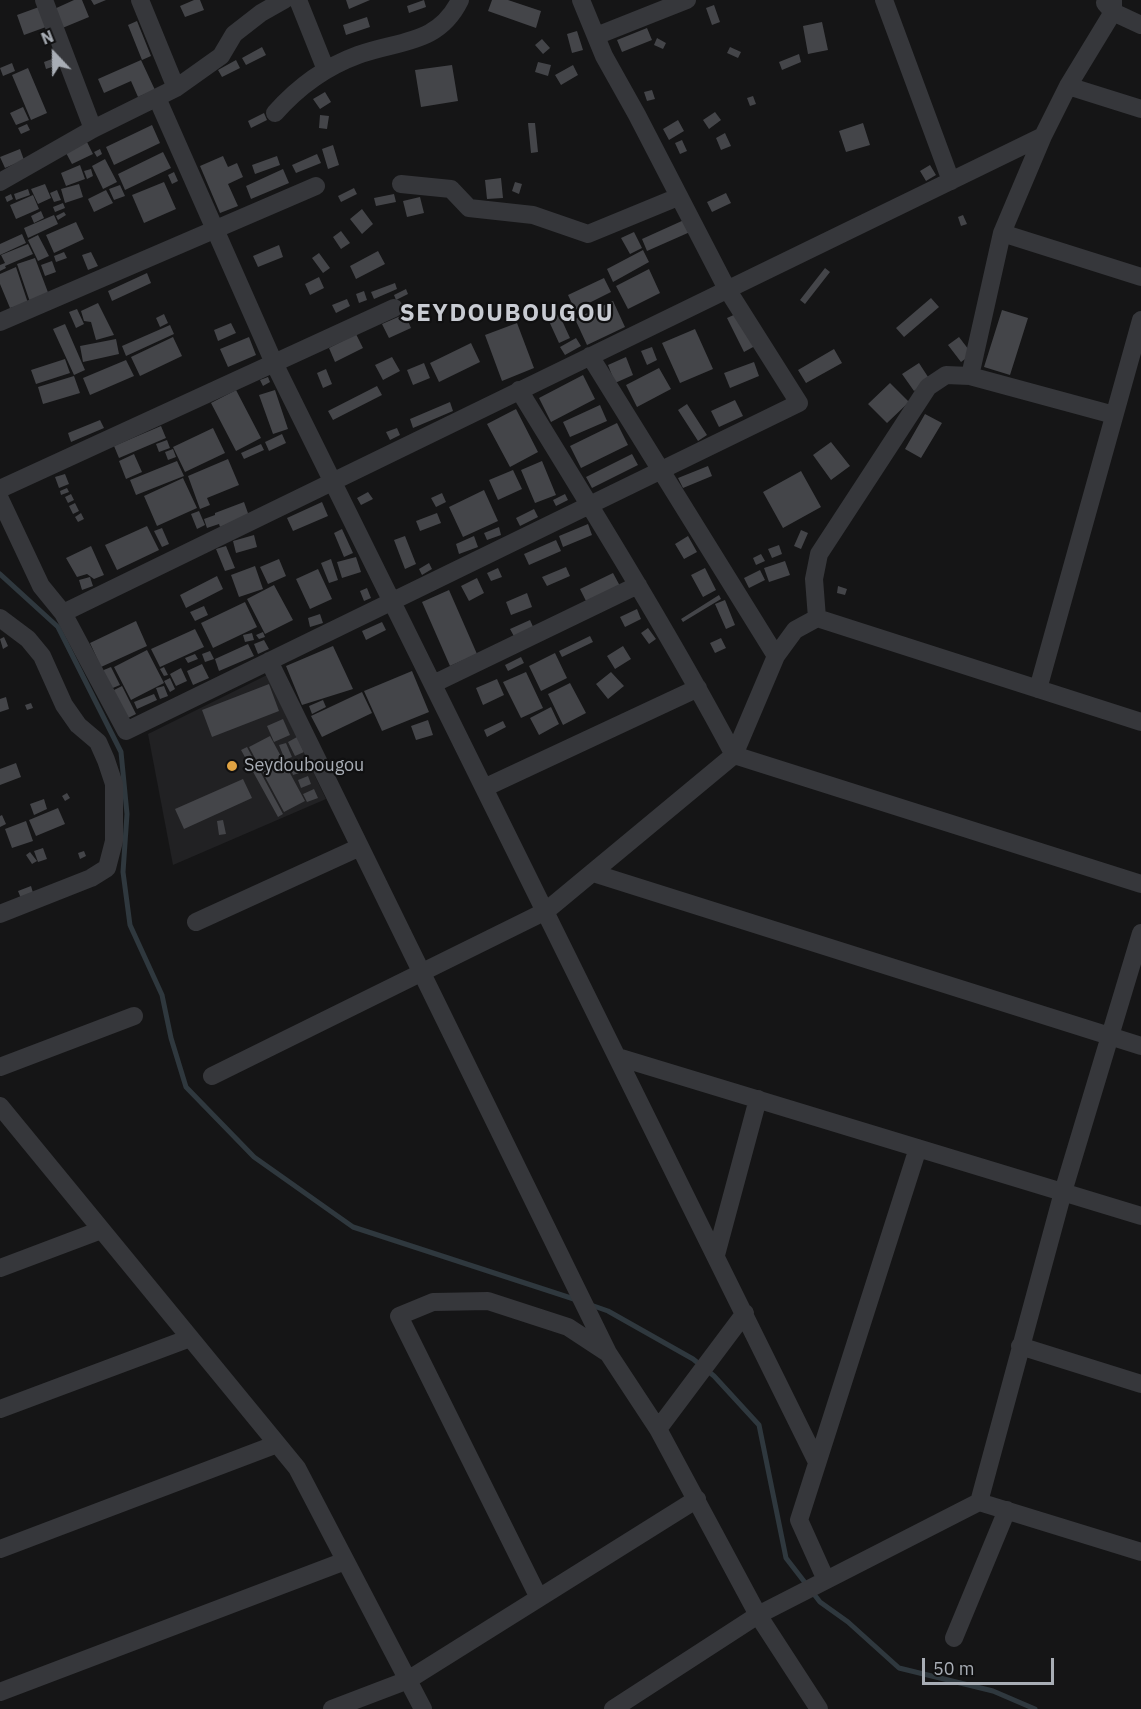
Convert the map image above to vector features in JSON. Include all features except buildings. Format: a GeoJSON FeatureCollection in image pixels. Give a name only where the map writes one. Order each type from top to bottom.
{"type":"FeatureCollection","features":[{"type":"Feature","properties":{"kind":"street"},"geometry":{"type":"LineString","coordinates":[[44,0],[93,129]]}},
{"type":"Feature","properties":{"kind":"street"},"geometry":{"type":"LineString","coordinates":[[140,0],[176,88]]}},
{"type":"Feature","properties":{"kind":"street"},"geometry":{"type":"LineString","coordinates":[[0,182],[93,129],[176,88],[221,56],[234,34],[261,13],[284,0]]}},
{"type":"Feature","properties":{"kind":"street"},"geometry":{"type":"LineString","coordinates":[[298,0],[326,70]]}},
{"type":"Feature","properties":{"kind":"street"},"geometry":{"type":"LineString","coordinates":[[275,113],[291,95],[326,70],[359,55],[410,41],[440,28],[460,0]]}},
{"type":"Feature","properties":{"kind":"street"},"geometry":{"type":"LineString","coordinates":[[0,499],[41,586],[63,613],[126,731],[799,404],[727,289],[604,56],[581,0]]}},
{"type":"Feature","properties":{"kind":"street"},"geometry":{"type":"LineString","coordinates":[[596,36],[687,0]]}},
{"type":"Feature","properties":{"kind":"street"},"geometry":{"type":"LineString","coordinates":[[884,0],[951,181]]}},
{"type":"Feature","properties":{"kind":"street"},"geometry":{"type":"LineString","coordinates":[[970,376],[1002,233],[1043,136],[1109,4],[1141,25]]}},
{"type":"Feature","properties":{"kind":"street"},"geometry":{"type":"LineString","coordinates":[[1068,86],[1141,109]]}},
{"type":"Feature","properties":{"kind":"street"},"geometry":{"type":"LineString","coordinates":[[157,98],[273,363],[817,1462]]}},
{"type":"Feature","properties":{"kind":"street"},"geometry":{"type":"LineString","coordinates":[[63,613],[1043,136]]}},
{"type":"Feature","properties":{"kind":"street"},"geometry":{"type":"LineString","coordinates":[[401,184],[451,189],[469,208],[533,215],[588,234],[678,196]]}},
{"type":"Feature","properties":{"kind":"street"},"geometry":{"type":"LineString","coordinates":[[0,322],[316,186]]}},
{"type":"Feature","properties":{"kind":"street"},"geometry":{"type":"LineString","coordinates":[[1002,233],[1141,276]]}},
{"type":"Feature","properties":{"kind":"street"},"geometry":{"type":"LineString","coordinates":[[0,489],[394,308]]}},
{"type":"Feature","properties":{"kind":"street"},"geometry":{"type":"LineString","coordinates":[[1038,689],[1141,320]]}},
{"type":"Feature","properties":{"kind":"street"},"geometry":{"type":"LineString","coordinates":[[590,356],[776,656]]}},
{"type":"Feature","properties":{"kind":"street"},"geometry":{"type":"LineString","coordinates":[[817,618],[814,579],[819,554],[928,387],[946,375],[970,376],[1114,416]]}},
{"type":"Feature","properties":{"kind":"street"},"geometry":{"type":"LineString","coordinates":[[519,390],[638,585],[734,755],[1141,884]]}},
{"type":"Feature","properties":{"kind":"street"},"geometry":{"type":"LineString","coordinates":[[433,684],[638,585]]}},
{"type":"Feature","properties":{"kind":"street"},"geometry":{"type":"LineString","coordinates":[[0,618],[28,639],[42,656],[64,705],[78,725],[98,742],[114,784],[114,841],[107,868],[91,878],[0,914]]}},
{"type":"Feature","properties":{"kind":"street"},"geometry":{"type":"LineString","coordinates":[[212,1076],[546,912],[734,755],[776,656],[795,630],[817,618],[1141,723]]}},
{"type":"Feature","properties":{"kind":"street"},"geometry":{"type":"LineString","coordinates":[[269,661],[608,1353],[658,1429],[758,1615],[819,1709]]}},
{"type":"Feature","properties":{"kind":"street"},"geometry":{"type":"LineString","coordinates":[[484,788],[698,688]]}},
{"type":"Feature","properties":{"kind":"street"},"geometry":{"type":"LineString","coordinates":[[196,922],[360,847]]}},
{"type":"Feature","properties":{"kind":"street"},"geometry":{"type":"LineString","coordinates":[[593,873],[1141,1046]]}},
{"type":"Feature","properties":{"kind":"street"},"geometry":{"type":"LineString","coordinates":[[979,1502],[1063,1192],[1141,933]]}},
{"type":"Feature","properties":{"kind":"street"},"geometry":{"type":"LineString","coordinates":[[0,1067],[134,1016]]}},
{"type":"Feature","properties":{"kind":"street"},"geometry":{"type":"LineString","coordinates":[[618,1057],[1141,1216]]}},
{"type":"Feature","properties":{"kind":"street"},"geometry":{"type":"LineString","coordinates":[[716,1255],[758,1099]]}},
{"type":"Feature","properties":{"kind":"street"},"geometry":{"type":"LineString","coordinates":[[0,1106],[297,1468],[423,1709]]}},
{"type":"Feature","properties":{"kind":"street"},"geometry":{"type":"LineString","coordinates":[[826,1580],[799,1520],[918,1148]]}},
{"type":"Feature","properties":{"kind":"street"},"geometry":{"type":"LineString","coordinates":[[0,1268],[101,1230]]}},
{"type":"Feature","properties":{"kind":"street"},"geometry":{"type":"LineString","coordinates":[[539,1598],[399,1316],[433,1302],[488,1301],[568,1327],[608,1353]]}},
{"type":"Feature","properties":{"kind":"street"},"geometry":{"type":"LineString","coordinates":[[658,1429],[745,1313]]}},
{"type":"Feature","properties":{"kind":"street"},"geometry":{"type":"LineString","coordinates":[[0,1409],[190,1338]]}},
{"type":"Feature","properties":{"kind":"street"},"geometry":{"type":"LineString","coordinates":[[1020,1346],[1141,1384]]}},
{"type":"Feature","properties":{"kind":"street"},"geometry":{"type":"LineString","coordinates":[[0,1549],[277,1444]]}},
{"type":"Feature","properties":{"kind":"street"},"geometry":{"type":"LineString","coordinates":[[332,1709],[408,1680],[697,1499]]}},
{"type":"Feature","properties":{"kind":"street"},"geometry":{"type":"LineString","coordinates":[[613,1709],[758,1615],[979,1502],[1141,1552]]}},
{"type":"Feature","properties":{"kind":"street"},"geometry":{"type":"LineString","coordinates":[[954,1638],[1007,1510]]}},
{"type":"Feature","properties":{"kind":"street"},"geometry":{"type":"LineString","coordinates":[[0,1692],[345,1561]]}},
{"type":"Feature","properties":{"kind":"shaded area","name":"Seydoubougou"},"geometry":{"type":"Polygon","coordinates":[[[267,675],[326,799],[173,865],[148,734],[267,675]]]}},
{"type":"Feature","properties":{"kind":"waterway"},"geometry":{"type":"LineString","coordinates":[[0,574],[58,627],[121,752],[127,814],[123,872],[130,925],[162,995],[171,1038],[186,1087],[254,1157],[353,1227],[577,1300]]}},
{"type":"Feature","properties":{"kind":"waterway"},"geometry":{"type":"LineString","coordinates":[[588,1304],[608,1311],[693,1359],[714,1376],[759,1425],[786,1558],[820,1602],[848,1622],[899,1668],[993,1691],[1035,1709]]}},
{"type":"Feature","properties":{"kind":"place","name":"Seydoubougou"},"geometry":{"type":"Point","coordinates":[232,766]}},
{"type":"Feature","properties":{"kind":"district","name":"SEYDOUBOUGOU"},"geometry":{"type":"Point","coordinates":[507,314]}}]}
